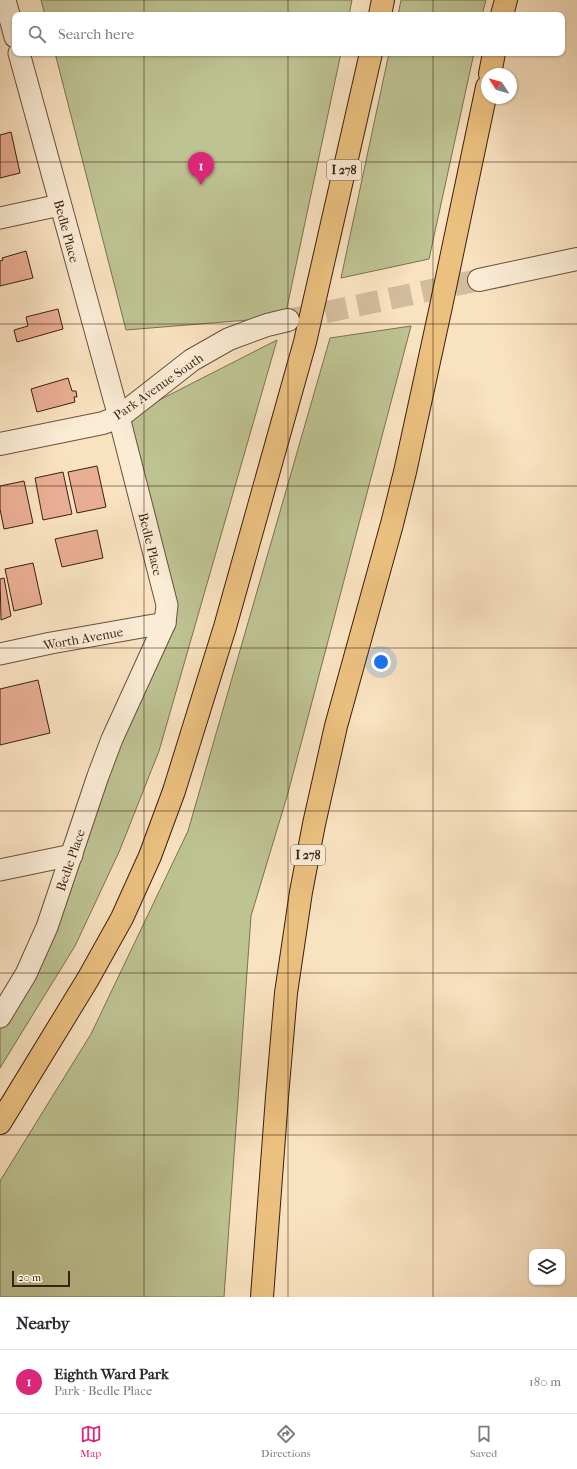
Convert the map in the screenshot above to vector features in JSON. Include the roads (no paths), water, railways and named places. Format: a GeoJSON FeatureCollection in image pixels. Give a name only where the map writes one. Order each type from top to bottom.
{"type":"FeatureCollection","features":[{"type":"Feature","properties":{"kind":"highway"},"geometry":{"type":"LineString","coordinates":[[381,12],[383,0]]}},
{"type":"Feature","properties":{"kind":"highway"},"geometry":{"type":"LineString","coordinates":[[503,12],[506,0]]}},
{"type":"Feature","properties":{"kind":"highway","name":"I 278"},"geometry":{"type":"LineString","coordinates":[[0,1123],[122,918],[150,856],[174,791],[225,627],[305,342],[370,56]]}},
{"type":"Feature","properties":{"kind":"highway"},"geometry":{"type":"LineString","coordinates":[[491,68],[493,56]]}},
{"type":"Feature","properties":{"kind":"highway","name":"I 278"},"geometry":{"type":"LineString","coordinates":[[262,1297],[286,993],[302,885],[336,726],[392,524],[406,466],[483,104]]}},
{"type":"Feature","properties":{"kind":"street"},"geometry":{"type":"LineString","coordinates":[[5,0],[12,26]]}},
{"type":"Feature","properties":{"kind":"street","name":"Bedle Place"},"geometry":{"type":"LineString","coordinates":[[0,1017],[26,974],[47,928],[98,776],[112,739],[165,623],[167,605],[119,417],[20,56]]}},
{"type":"Feature","properties":{"kind":"street"},"geometry":{"type":"LineString","coordinates":[[0,218],[60,205]]}},
{"type":"Feature","properties":{"kind":"street"},"geometry":{"type":"LineString","coordinates":[[479,280],[577,259]]}},
{"type":"Feature","properties":{"kind":"street","name":"Park Avenue South"},"geometry":{"type":"LineString","coordinates":[[0,444],[103,423],[119,417],[192,360],[229,339],[267,325],[288,320]]}},
{"type":"Feature","properties":{"kind":"street","name":"Worth Avenue"},"geometry":{"type":"LineString","coordinates":[[0,654],[165,623]]}},
{"type":"Feature","properties":{"kind":"street"},"geometry":{"type":"LineString","coordinates":[[0,870],[72,855]]}},
{"type":"Feature","properties":{"kind":"tunnel"},"geometry":{"type":"LineString","coordinates":[[293,319],[479,280]]}},
{"type":"Feature","properties":{"kind":"place","name":"Eighth Ward Park"},"geometry":{"type":"Point","coordinates":[201,185]}}]}
